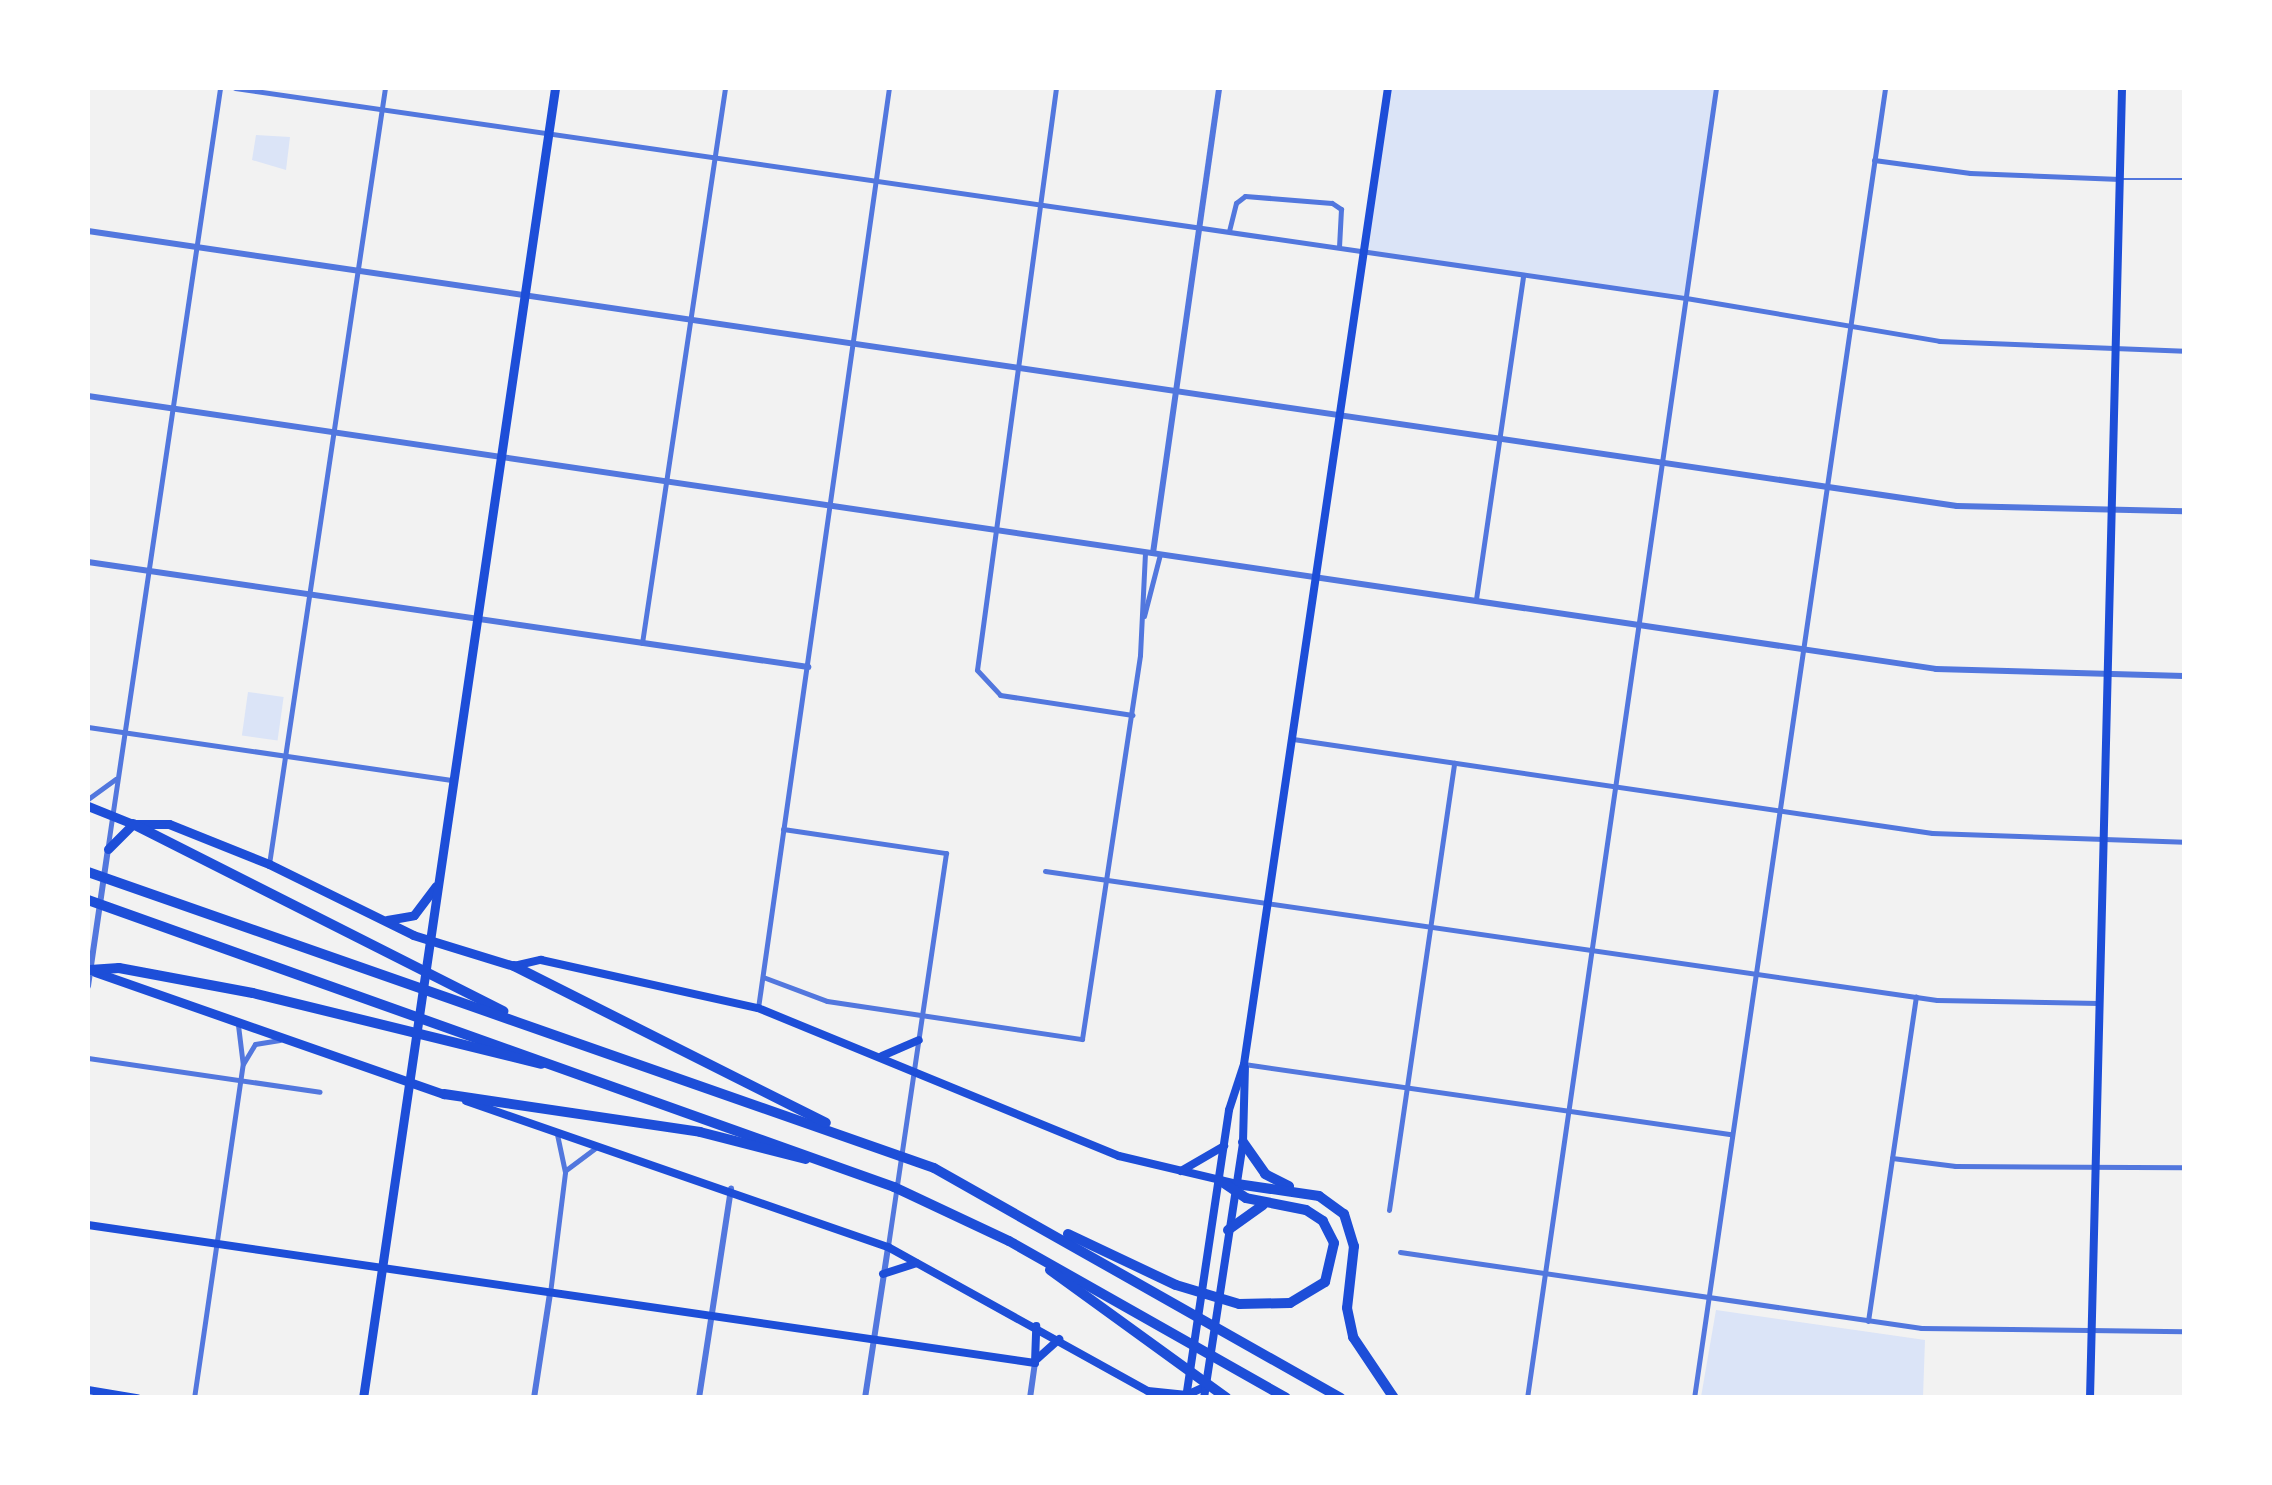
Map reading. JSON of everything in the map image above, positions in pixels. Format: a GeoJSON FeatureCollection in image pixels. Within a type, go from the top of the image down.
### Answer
{"type":"FeatureCollection","features":[{"type":"Feature","properties":{"kind":"highway"},"geometry":{"type":"LineString","coordinates":[[133,824],[532,1025]]}},
{"type":"Feature","properties":{"kind":"highway"},"geometry":{"type":"LineString","coordinates":[[88,872],[858,1140]]}},
{"type":"Feature","properties":{"kind":"highway"},"geometry":{"type":"LineString","coordinates":[[88,900],[850,1169],[1009,1241],[1286,1398]]}},
{"type":"Feature","properties":{"kind":"highway"},"geometry":{"type":"LineString","coordinates":[[514,966],[858,1140],[1201,1294],[1255,1306],[1298,1300],[1328,1278],[1333,1237],[1315,1214],[1264,1204],[1219,1180]]}},
{"type":"Feature","properties":{"kind":"highway"},"geometry":{"type":"LineString","coordinates":[[89,970],[157,974],[345,1012],[615,1083]]}},
{"type":"Feature","properties":{"kind":"highway"},"geometry":{"type":"LineString","coordinates":[[444,1094],[700,1132],[850,1169]]}},
{"type":"Feature","properties":{"kind":"highway"},"geometry":{"type":"LineString","coordinates":[[1242,1142],[1265,1174],[1328,1201],[1348,1221],[1354,1246],[1348,1318],[1366,1364],[1394,1398]]}},
{"type":"Feature","properties":{"kind":"highway"},"geometry":{"type":"LineString","coordinates":[[1236,1188],[1304,1193]]}},
{"type":"Feature","properties":{"kind":"highway"},"geometry":{"type":"LineString","coordinates":[[1004,1204],[1341,1398]]}},
{"type":"Feature","properties":{"kind":"highway"},"geometry":{"type":"LineString","coordinates":[[1228,1230],[1264,1204]]}},
{"type":"Feature","properties":{"kind":"highway"},"geometry":{"type":"LineString","coordinates":[[1009,1241],[1227,1398]]}},
{"type":"Feature","properties":{"kind":"main road"},"geometry":{"type":"LineString","coordinates":[[363,1398],[554,88]]}},
{"type":"Feature","properties":{"kind":"main road"},"geometry":{"type":"LineString","coordinates":[[1192,1395],[1224,1146],[1244,1064],[1388,88]]}},
{"type":"Feature","properties":{"kind":"main road"},"geometry":{"type":"LineString","coordinates":[[2090,1398],[2122,88]]}},
{"type":"Feature","properties":{"kind":"main road"},"geometry":{"type":"LineString","coordinates":[[88,803],[133,824],[169,824],[269,864],[428,941],[514,966],[541,960],[758,1008],[1120,1156],[1219,1180]]}},
{"type":"Feature","properties":{"kind":"main road"},"geometry":{"type":"LineString","coordinates":[[108,849],[133,824]]}},
{"type":"Feature","properties":{"kind":"main road"},"geometry":{"type":"LineString","coordinates":[[378,919],[411,917],[438,884]]}},
{"type":"Feature","properties":{"kind":"main road"},"geometry":{"type":"LineString","coordinates":[[89,970],[408,1082],[731,1188],[888,1247],[1152,1394],[1192,1395],[1206,1386],[1242,1142],[1244,1064]]}},
{"type":"Feature","properties":{"kind":"main road"},"geometry":{"type":"LineString","coordinates":[[882,1056],[918,1040]]}},
{"type":"Feature","properties":{"kind":"main road"},"geometry":{"type":"LineString","coordinates":[[1176,1172],[1224,1146]]}},
{"type":"Feature","properties":{"kind":"main road"},"geometry":{"type":"LineString","coordinates":[[88,1224],[1035,1362]]}},
{"type":"Feature","properties":{"kind":"main road"},"geometry":{"type":"LineString","coordinates":[[884,1274],[918,1262]]}},
{"type":"Feature","properties":{"kind":"main road"},"geometry":{"type":"LineString","coordinates":[[1035,1362],[1036,1326]]}},
{"type":"Feature","properties":{"kind":"main road"},"geometry":{"type":"LineString","coordinates":[[1035,1362],[1059,1339]]}},
{"type":"Feature","properties":{"kind":"main road"},"geometry":{"type":"LineString","coordinates":[[88,1390],[137,1398]]}},
{"type":"Feature","properties":{"kind":"street"},"geometry":{"type":"LineString","coordinates":[[88,986],[108,849],[108,813],[118,777],[220,88]]}},
{"type":"Feature","properties":{"kind":"street"},"geometry":{"type":"LineString","coordinates":[[234,88],[1686,298],[1970,344],[2184,352]]}},
{"type":"Feature","properties":{"kind":"street"},"geometry":{"type":"LineString","coordinates":[[269,864],[385,88]]}},
{"type":"Feature","properties":{"kind":"street"},"geometry":{"type":"LineString","coordinates":[[642,643],[725,88]]}},
{"type":"Feature","properties":{"kind":"street"},"geometry":{"type":"LineString","coordinates":[[758,1008],[889,88]]}},
{"type":"Feature","properties":{"kind":"street"},"geometry":{"type":"LineString","coordinates":[[1056,88],[976,653],[980,678],[1000,695],[1132,715]]}},
{"type":"Feature","properties":{"kind":"street"},"geometry":{"type":"LineString","coordinates":[[763,977],[810,998],[1082,1038],[1132,715],[1219,88]]}},
{"type":"Feature","properties":{"kind":"street"},"geometry":{"type":"LineString","coordinates":[[1527,1398],[1716,88]]}},
{"type":"Feature","properties":{"kind":"street"},"geometry":{"type":"LineString","coordinates":[[1694,1398],[1885,88]]}},
{"type":"Feature","properties":{"kind":"street"},"geometry":{"type":"LineString","coordinates":[[1874,160],[1970,173],[2121,179]]}},
{"type":"Feature","properties":{"kind":"street"},"geometry":{"type":"LineString","coordinates":[[1229,232],[1236,203],[1246,196],[1332,204],[1341,209],[1338,247]]}},
{"type":"Feature","properties":{"kind":"street"},"geometry":{"type":"LineString","coordinates":[[88,230],[1957,506],[2184,511]]}},
{"type":"Feature","properties":{"kind":"street"},"geometry":{"type":"LineString","coordinates":[[1476,599],[1523,275]]}},
{"type":"Feature","properties":{"kind":"street"},"geometry":{"type":"LineString","coordinates":[[88,396],[1936,669],[2184,676]]}},
{"type":"Feature","properties":{"kind":"street"},"geometry":{"type":"LineString","coordinates":[[1144,616],[1139,594],[1153,553]]}},
{"type":"Feature","properties":{"kind":"street"},"geometry":{"type":"LineString","coordinates":[[88,562],[808,667]]}},
{"type":"Feature","properties":{"kind":"street"},"geometry":{"type":"LineString","coordinates":[[88,726],[454,780]]}},
{"type":"Feature","properties":{"kind":"street"},"geometry":{"type":"LineString","coordinates":[[1292,738],[1947,835],[2184,842]]}},
{"type":"Feature","properties":{"kind":"street"},"geometry":{"type":"LineString","coordinates":[[1389,1210],[1454,762]]}},
{"type":"Feature","properties":{"kind":"street"},"geometry":{"type":"LineString","coordinates":[[88,803],[118,777]]}},
{"type":"Feature","properties":{"kind":"street"},"geometry":{"type":"LineString","coordinates":[[783,829],[946,853],[866,1398]]}},
{"type":"Feature","properties":{"kind":"street"},"geometry":{"type":"LineString","coordinates":[[1046,870],[1916,997],[2099,1003]]}},
{"type":"Feature","properties":{"kind":"street"},"geometry":{"type":"LineString","coordinates":[[1868,1321],[1916,997]]}},
{"type":"Feature","properties":{"kind":"street"},"geometry":{"type":"LineString","coordinates":[[194,1398],[244,1064],[241,1030],[232,1020]]}},
{"type":"Feature","properties":{"kind":"street"},"geometry":{"type":"LineString","coordinates":[[244,1064],[263,1040],[298,1043]]}},
{"type":"Feature","properties":{"kind":"street"},"geometry":{"type":"LineString","coordinates":[[88,1058],[320,1092]]}},
{"type":"Feature","properties":{"kind":"street"},"geometry":{"type":"LineString","coordinates":[[1244,1064],[1732,1134]]}},
{"type":"Feature","properties":{"kind":"street"},"geometry":{"type":"LineString","coordinates":[[534,1398],[564,1172],[554,1129]]}},
{"type":"Feature","properties":{"kind":"street"},"geometry":{"type":"LineString","coordinates":[[564,1172],[582,1152],[607,1146]]}},
{"type":"Feature","properties":{"kind":"street"},"geometry":{"type":"LineString","coordinates":[[1892,1158],[2096,1168],[2184,1168]]}},
{"type":"Feature","properties":{"kind":"street"},"geometry":{"type":"LineString","coordinates":[[698,1398],[731,1188]]}},
{"type":"Feature","properties":{"kind":"street"},"geometry":{"type":"LineString","coordinates":[[1400,1252],[1940,1329],[2184,1331]]}},
{"type":"Feature","properties":{"kind":"street"},"geometry":{"type":"LineString","coordinates":[[1030,1398],[1035,1362]]}},
{"type":"Feature","properties":{"kind":"lane"},"geometry":{"type":"LineString","coordinates":[[2121,179],[2184,179]]}},
{"type":"Feature","properties":{"kind":"shaded area"},"geometry":{"type":"Polygon","coordinates":[[[1387,88],[1716,88],[1686,298],[1363,252],[1387,88]]]}},
{"type":"Feature","properties":{"kind":"shaded area"},"geometry":{"type":"Polygon","coordinates":[[[256,135],[290,137],[286,170],[252,160],[256,135]]]}},
{"type":"Feature","properties":{"kind":"shaded area"},"geometry":{"type":"Polygon","coordinates":[[[248,692],[284,697],[278,741],[242,736],[248,692]]]}},
{"type":"Feature","properties":{"kind":"shaded area"},"geometry":{"type":"Polygon","coordinates":[[[1716,1310],[1925,1340],[1923,1397],[1701,1397],[1716,1310]]]}}]}
